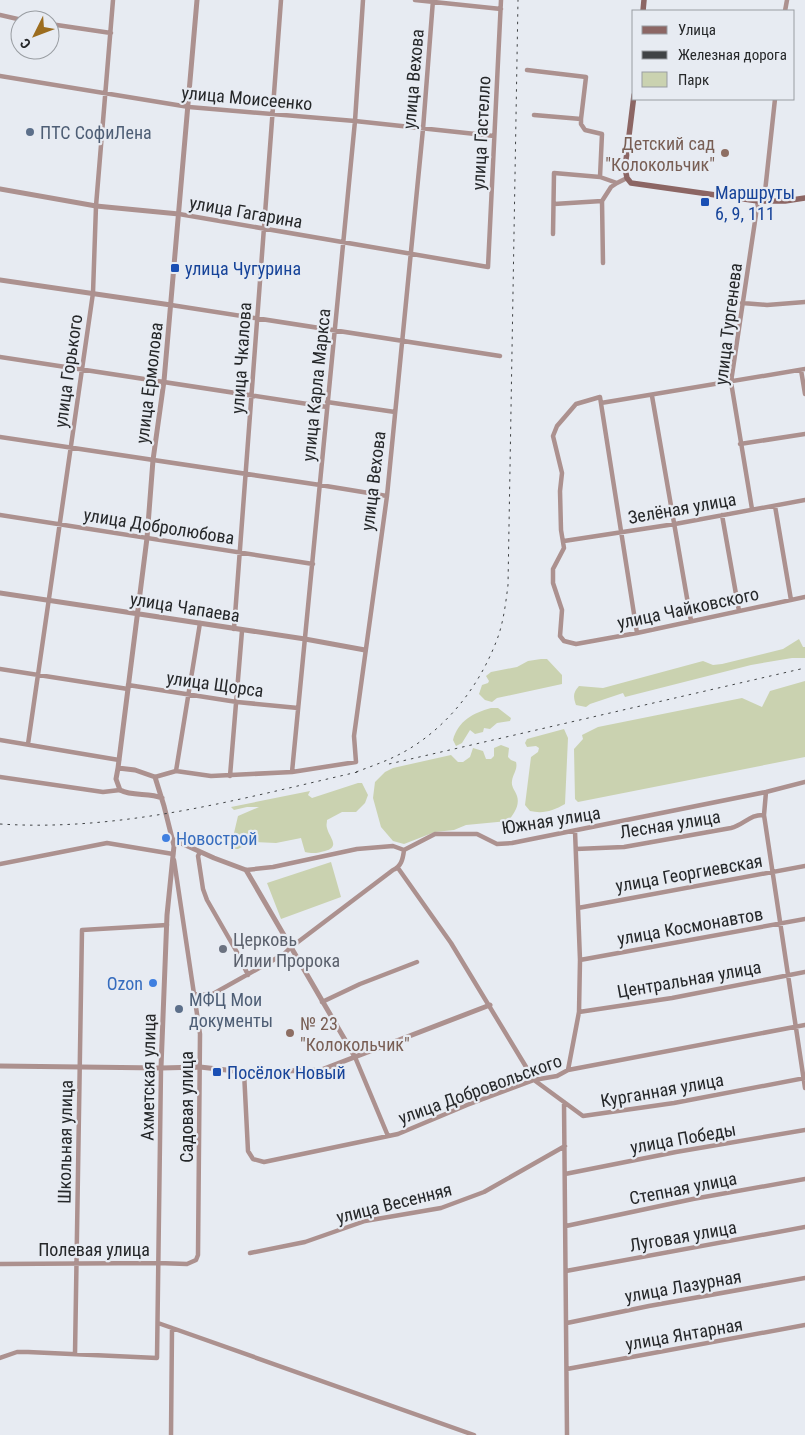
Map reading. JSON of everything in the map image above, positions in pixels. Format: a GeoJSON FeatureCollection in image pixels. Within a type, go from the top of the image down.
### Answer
{"type":"FeatureCollection","features":[{"type":"Feature","properties":{"kind":"main road"},"geometry":{"type":"LineString","coordinates":[[633,100],[626,168],[627,178],[631,182],[761,201],[785,201],[805,198]]}},
{"type":"Feature","properties":{"kind":"street","name":"улица Горького"},"geometry":{"type":"LineString","coordinates":[[28,744],[93,294],[96,206],[114,0]]}},
{"type":"Feature","properties":{"kind":"street","name":"улица Ермолова"},"geometry":{"type":"LineString","coordinates":[[120,790],[116,779],[120,760],[147,538],[153,460],[164,382],[197,0]]}},
{"type":"Feature","properties":{"kind":"street","name":"улица Чкалова"},"geometry":{"type":"LineString","coordinates":[[234,629],[274,114],[281,0]]}},
{"type":"Feature","properties":{"kind":"street","name":"улица Карла Маркса"},"geometry":{"type":"LineString","coordinates":[[292,772],[355,121],[364,0]]}},
{"type":"Feature","properties":{"kind":"street"},"geometry":{"type":"LineString","coordinates":[[415,0],[501,9]]}},
{"type":"Feature","properties":{"kind":"street","name":"улица Гастелло"},"geometry":{"type":"LineString","coordinates":[[488,266],[501,0]]}},
{"type":"Feature","properties":{"kind":"street","name":"улица Вехова"},"geometry":{"type":"LineString","coordinates":[[155,777],[176,771],[212,776],[292,772],[356,762],[354,736],[387,496],[423,129],[433,1]]}},
{"type":"Feature","properties":{"kind":"street"},"geometry":{"type":"LineString","coordinates":[[60,25],[111,33]]}},
{"type":"Feature","properties":{"kind":"street"},"geometry":{"type":"LineString","coordinates":[[527,70],[586,77],[581,124],[585,130],[602,134],[600,177]]}},
{"type":"Feature","properties":{"kind":"street","name":"улица Моисеенко"},"geometry":{"type":"LineString","coordinates":[[0,76],[189,108],[355,121],[494,136]]}},
{"type":"Feature","properties":{"kind":"street","name":"улица Тургенева"},"geometry":{"type":"LineString","coordinates":[[752,509],[731,382],[742,303],[761,201],[775,100]]}},
{"type":"Feature","properties":{"kind":"street"},"geometry":{"type":"LineString","coordinates":[[534,115],[581,119]]}},
{"type":"Feature","properties":{"kind":"street"},"geometry":{"type":"LineString","coordinates":[[553,234],[554,173],[600,177],[617,183]]}},
{"type":"Feature","properties":{"kind":"street"},"geometry":{"type":"LineString","coordinates":[[603,263],[602,201],[611,187],[627,178]]}},
{"type":"Feature","properties":{"kind":"street","name":"улица Гагарина"},"geometry":{"type":"LineString","coordinates":[[0,189],[96,206],[179,214],[488,266]]}},
{"type":"Feature","properties":{"kind":"street"},"geometry":{"type":"LineString","coordinates":[[554,204],[602,201]]}},
{"type":"Feature","properties":{"kind":"street"},"geometry":{"type":"LineString","coordinates":[[0,280],[500,356]]}},
{"type":"Feature","properties":{"kind":"street"},"geometry":{"type":"LineString","coordinates":[[742,303],[767,305],[805,302]]}},
{"type":"Feature","properties":{"kind":"street"},"geometry":{"type":"LineString","coordinates":[[0,357],[252,396],[395,412]]}},
{"type":"Feature","properties":{"kind":"street"},"geometry":{"type":"LineString","coordinates":[[601,403],[652,396],[803,369],[805,394]]}},
{"type":"Feature","properties":{"kind":"street"},"geometry":{"type":"LineString","coordinates":[[652,396],[691,620]]}},
{"type":"Feature","properties":{"kind":"street"},"geometry":{"type":"LineString","coordinates":[[564,541],[561,530],[560,491],[562,473],[553,436],[557,426],[576,404],[600,397],[637,634]]}},
{"type":"Feature","properties":{"kind":"street"},"geometry":{"type":"LineString","coordinates":[[740,444],[805,434]]}},
{"type":"Feature","properties":{"kind":"street"},"geometry":{"type":"LineString","coordinates":[[0,437],[387,496]]}},
{"type":"Feature","properties":{"kind":"street","name":"Зелёная улица"},"geometry":{"type":"LineString","coordinates":[[564,541],[675,524],[805,500]]}},
{"type":"Feature","properties":{"kind":"street"},"geometry":{"type":"LineString","coordinates":[[775,506],[791,600]]}},
{"type":"Feature","properties":{"kind":"street","name":"улица Добролюбова"},"geometry":{"type":"LineString","coordinates":[[0,515],[313,564]]}},
{"type":"Feature","properties":{"kind":"street"},"geometry":{"type":"LineString","coordinates":[[722,515],[739,611]]}},
{"type":"Feature","properties":{"kind":"street","name":"улица Чайковского"},"geometry":{"type":"LineString","coordinates":[[564,541],[564,548],[553,569],[553,583],[562,610],[560,636],[564,642],[576,644],[637,634],[691,620],[805,597]]}},
{"type":"Feature","properties":{"kind":"street","name":"улица Чапаева"},"geometry":{"type":"LineString","coordinates":[[0,593],[305,639],[365,650]]}},
{"type":"Feature","properties":{"kind":"street"},"geometry":{"type":"LineString","coordinates":[[176,771],[200,624]]}},
{"type":"Feature","properties":{"kind":"street"},"geometry":{"type":"LineString","coordinates":[[230,776],[242,630]]}},
{"type":"Feature","properties":{"kind":"street","name":"улица Щорса"},"geometry":{"type":"LineString","coordinates":[[0,668],[237,702],[298,708]]}},
{"type":"Feature","properties":{"kind":"street"},"geometry":{"type":"LineString","coordinates":[[0,740],[120,760]]}},
{"type":"Feature","properties":{"kind":"street"},"geometry":{"type":"LineString","coordinates":[[118,768],[135,770],[155,777]]}},
{"type":"Feature","properties":{"kind":"street"},"geometry":{"type":"LineString","coordinates":[[0,777],[103,792],[120,790],[128,793],[155,795],[162,798]]}},
{"type":"Feature","properties":{"kind":"street","name":"Ахметская улица"},"geometry":{"type":"LineString","coordinates":[[75,1354],[157,1358],[161,1068],[167,925],[174,846],[155,777]]}},
{"type":"Feature","properties":{"kind":"street","name":"Южная улица"},"geometry":{"type":"LineString","coordinates":[[404,850],[435,834],[478,834],[497,844],[505,844],[766,792],[805,782]]}},
{"type":"Feature","properties":{"kind":"street"},"geometry":{"type":"LineString","coordinates":[[766,792],[764,815],[805,1088]]}},
{"type":"Feature","properties":{"kind":"street","name":"Лесная улица"},"geometry":{"type":"LineString","coordinates":[[576,849],[646,844],[731,828],[742,824],[751,816],[764,815]]}},
{"type":"Feature","properties":{"kind":"street"},"geometry":{"type":"LineString","coordinates":[[568,1070],[579,1012],[580,960],[575,831]]}},
{"type":"Feature","properties":{"kind":"street"},"geometry":{"type":"LineString","coordinates":[[172,839],[246,870],[273,867],[357,849],[393,846],[404,850],[403,859],[398,868],[284,954],[211,996],[195,994]]}},
{"type":"Feature","properties":{"kind":"street"},"geometry":{"type":"LineString","coordinates":[[0,864],[107,843],[173,855]]}},
{"type":"Feature","properties":{"kind":"street"},"geometry":{"type":"LineString","coordinates":[[200,852],[198,856],[203,889],[207,900],[248,974]]}},
{"type":"Feature","properties":{"kind":"street","name":"Садовая улица"},"geometry":{"type":"LineString","coordinates":[[173,855],[200,1034],[198,1255],[196,1260],[187,1264]]}},
{"type":"Feature","properties":{"kind":"street","name":"улица Георгиевская"},"geometry":{"type":"LineString","coordinates":[[578,908],[805,866]]}},
{"type":"Feature","properties":{"kind":"street"},"geometry":{"type":"LineString","coordinates":[[398,868],[451,943],[534,1080]]}},
{"type":"Feature","properties":{"kind":"street"},"geometry":{"type":"LineString","coordinates":[[246,870],[355,1057],[388,1136]]}},
{"type":"Feature","properties":{"kind":"street","name":"улица Космонавтов"},"geometry":{"type":"LineString","coordinates":[[580,960],[805,919]]}},
{"type":"Feature","properties":{"kind":"street","name":"Школьная улица"},"geometry":{"type":"LineString","coordinates":[[75,1354],[82,930],[167,925]]}},
{"type":"Feature","properties":{"kind":"street"},"geometry":{"type":"LineString","coordinates":[[322,1002],[360,984],[417,962]]}},
{"type":"Feature","properties":{"kind":"street","name":"Центральная улица"},"geometry":{"type":"LineString","coordinates":[[579,1012],[672,998],[805,972]]}},
{"type":"Feature","properties":{"kind":"street"},"geometry":{"type":"LineString","coordinates":[[0,1066],[200,1067],[244,1072],[321,1070],[490,1005]]}},
{"type":"Feature","properties":{"kind":"street","name":"улица Добровольского"},"geometry":{"type":"LineString","coordinates":[[244,1072],[248,1151],[252,1159],[264,1162],[398,1134],[467,1105],[534,1080],[557,1076],[568,1070],[805,1025]]}},
{"type":"Feature","properties":{"kind":"street","name":"Курганная улица"},"geometry":{"type":"LineString","coordinates":[[534,1080],[582,1116],[586,1117],[804,1079]]}},
{"type":"Feature","properties":{"kind":"street"},"geometry":{"type":"LineString","coordinates":[[564,1102],[567,1435]]}},
{"type":"Feature","properties":{"kind":"street","name":"улица Победы"},"geometry":{"type":"LineString","coordinates":[[565,1174],[676,1152],[805,1130]]}},
{"type":"Feature","properties":{"kind":"street","name":"улица Весенняя"},"geometry":{"type":"LineString","coordinates":[[250,1253],[305,1242],[366,1221],[441,1208],[484,1192],[565,1146]]}},
{"type":"Feature","properties":{"kind":"street","name":"Степная улица"},"geometry":{"type":"LineString","coordinates":[[566,1226],[684,1201],[805,1179]]}},
{"type":"Feature","properties":{"kind":"street","name":"Луговая улица"},"geometry":{"type":"LineString","coordinates":[[566,1271],[805,1228]]}},
{"type":"Feature","properties":{"kind":"street","name":"Полевая улица"},"geometry":{"type":"LineString","coordinates":[[0,1264],[187,1264]]}},
{"type":"Feature","properties":{"kind":"street","name":"улица Лазурная"},"geometry":{"type":"LineString","coordinates":[[567,1323],[805,1278]]}},
{"type":"Feature","properties":{"kind":"street"},"geometry":{"type":"LineString","coordinates":[[158,1324],[474,1435]]}},
{"type":"Feature","properties":{"kind":"street","name":"улица Янтарная"},"geometry":{"type":"LineString","coordinates":[[567,1369],[805,1325]]}},
{"type":"Feature","properties":{"kind":"street"},"geometry":{"type":"LineString","coordinates":[[171,1435],[172,1328]]}},
{"type":"Feature","properties":{"kind":"street"},"geometry":{"type":"LineString","coordinates":[[0,1358],[17,1352],[75,1354]]}},
{"type":"Feature","properties":{"kind":"green space"},"geometry":{"type":"Polygon","coordinates":[[[799,639],[803,647],[805,647],[805,658],[792,658],[751,665],[625,697],[623,693],[586,707],[576,705],[575,702],[575,693],[579,686],[603,688],[703,661],[713,665],[722,664],[783,649],[799,639]]]}},
{"type":"Feature","properties":{"kind":"green space"},"geometry":{"type":"Polygon","coordinates":[[[547,659],[562,675],[562,684],[497,698],[492,702],[485,700],[479,694],[482,685],[488,683],[489,681],[486,676],[491,672],[517,667],[528,661],[547,659]]]}},
{"type":"Feature","properties":{"kind":"green space"},"geometry":{"type":"Polygon","coordinates":[[[805,681],[805,757],[578,802],[575,799],[574,749],[583,739],[582,735],[598,727],[742,698],[762,707],[770,691],[805,681]]]}},
{"type":"Feature","properties":{"kind":"green space"},"geometry":{"type":"Polygon","coordinates":[[[491,708],[498,708],[511,718],[510,721],[497,723],[490,729],[484,728],[483,732],[475,734],[470,730],[462,743],[456,746],[453,740],[455,733],[462,723],[472,715],[491,708]]]}},
{"type":"Feature","properties":{"kind":"green space"},"geometry":{"type":"Polygon","coordinates":[[[564,729],[568,738],[565,804],[548,811],[530,811],[525,805],[531,757],[538,752],[539,748],[536,746],[527,747],[525,743],[527,739],[564,729]]]}},
{"type":"Feature","properties":{"kind":"green space"},"geometry":{"type":"Polygon","coordinates":[[[501,745],[509,748],[508,757],[516,762],[512,783],[518,803],[508,821],[466,825],[454,830],[435,832],[404,844],[393,841],[381,827],[373,798],[375,782],[385,772],[393,768],[451,755],[458,762],[463,762],[470,757],[473,748],[483,751],[486,759],[491,759],[494,756],[494,748],[501,745]]]}},
{"type":"Feature","properties":{"kind":"green space"},"geometry":{"type":"Polygon","coordinates":[[[362,783],[368,795],[365,803],[356,812],[342,812],[327,820],[328,831],[333,841],[330,849],[315,853],[305,852],[301,838],[276,843],[252,842],[238,849],[234,849],[229,841],[234,833],[238,816],[259,807],[234,810],[231,807],[310,791],[308,795],[312,798],[362,783]]]}},
{"type":"Feature","properties":{"kind":"green space"},"geometry":{"type":"Polygon","coordinates":[[[331,862],[341,897],[281,919],[267,883],[331,862]]]}},
{"type":"Feature","properties":{"kind":"railway"},"geometry":{"type":"LineString","coordinates":[[356,772],[385,761],[419,743],[448,717],[473,687],[483,670],[499,634],[505,610],[508,585],[518,0]]}},
{"type":"Feature","properties":{"kind":"railway"},"geometry":{"type":"LineString","coordinates":[[389,764],[805,668]]}},
{"type":"Feature","properties":{"kind":"railway"},"geometry":{"type":"LineString","coordinates":[[0,824],[46,825],[138,818],[228,802],[362,771]]}},
{"type":"Feature","properties":{"kind":"place","name":"ПТС СофиЛена"},"geometry":{"type":"Point","coordinates":[30,132]}},
{"type":"Feature","properties":{"kind":"place","name":"Детский сад \"Колокольчик\""},"geometry":{"type":"Point","coordinates":[725,153]}},
{"type":"Feature","properties":{"kind":"place","name":"Маршруты 6, 9, 111"},"geometry":{"type":"Point","coordinates":[705,202]}},
{"type":"Feature","properties":{"kind":"place","name":"улица Чугурина"},"geometry":{"type":"Point","coordinates":[175,268]}},
{"type":"Feature","properties":{"kind":"place","name":"Новострой"},"geometry":{"type":"Point","coordinates":[166,838]}},
{"type":"Feature","properties":{"kind":"place","name":"Церковь Илии Пророка"},"geometry":{"type":"Point","coordinates":[223,949]}},
{"type":"Feature","properties":{"kind":"place","name":"Ozon"},"geometry":{"type":"Point","coordinates":[153,983]}},
{"type":"Feature","properties":{"kind":"place","name":"МФЦ Мои документы"},"geometry":{"type":"Point","coordinates":[179,1009]}},
{"type":"Feature","properties":{"kind":"place","name":"№ 23 \"Колокольчик\""},"geometry":{"type":"Point","coordinates":[290,1033]}},
{"type":"Feature","properties":{"kind":"place","name":"Посёлок Новый"},"geometry":{"type":"Point","coordinates":[217,1072]}}]}
